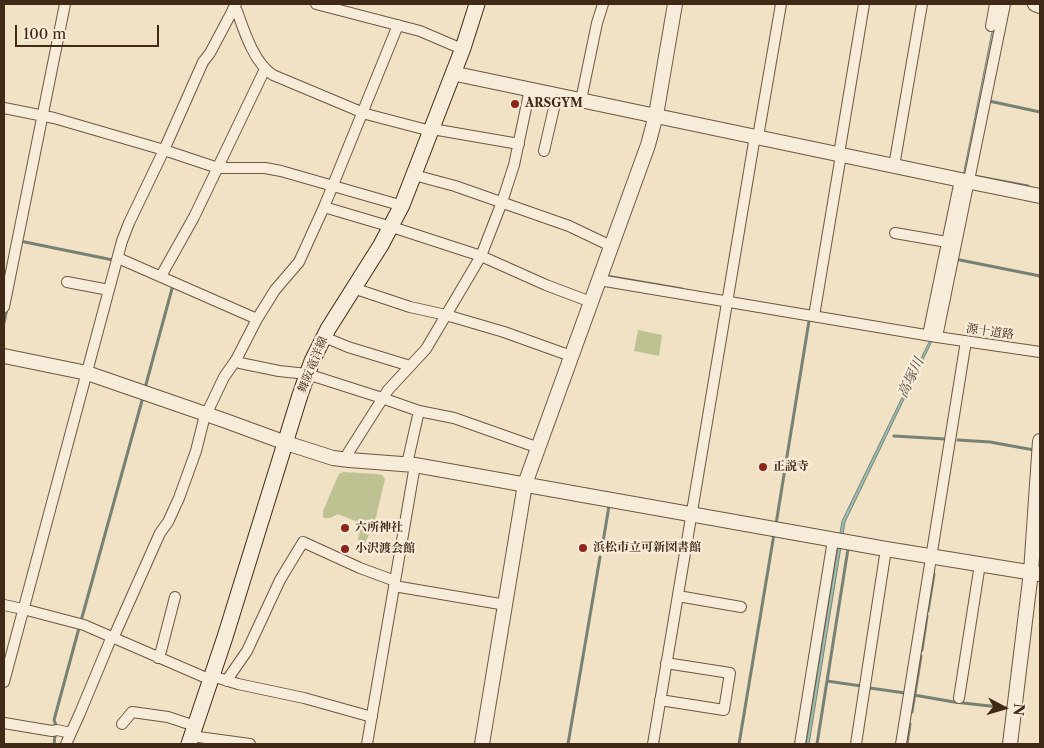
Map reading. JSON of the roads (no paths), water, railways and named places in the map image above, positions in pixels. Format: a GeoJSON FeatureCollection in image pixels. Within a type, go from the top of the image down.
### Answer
{"type":"FeatureCollection","features":[{"type":"Feature","properties":{"kind":"main road","name":"舞阪竜洋線"},"geometry":{"type":"LineString","coordinates":[[192,735],[226,637],[307,374],[324,336],[391,227],[401,207],[454,72],[477,4]]}},
{"type":"Feature","properties":{"kind":"street"},"geometry":{"type":"LineString","coordinates":[[4,307],[65,4]]}},
{"type":"Feature","properties":{"kind":"street"},"geometry":{"type":"LineString","coordinates":[[317,4],[420,31],[462,49]]}},
{"type":"Feature","properties":{"kind":"street"},"geometry":{"type":"LineString","coordinates":[[581,100],[603,4]]}},
{"type":"Feature","properties":{"kind":"street"},"geometry":{"type":"LineString","coordinates":[[482,744],[525,484],[648,145],[656,115],[675,4]]}},
{"type":"Feature","properties":{"kind":"street"},"geometry":{"type":"LineString","coordinates":[[653,744],[727,302],[781,4]]}},
{"type":"Feature","properties":{"kind":"street"},"geometry":{"type":"LineString","coordinates":[[814,316],[864,4]]}},
{"type":"Feature","properties":{"kind":"street"},"geometry":{"type":"LineString","coordinates":[[894,166],[922,4]]}},
{"type":"Feature","properties":{"kind":"street"},"geometry":{"type":"LineString","coordinates":[[990,26],[995,4]]}},
{"type":"Feature","properties":{"kind":"street"},"geometry":{"type":"LineString","coordinates":[[932,336],[964,181],[1005,4]]}},
{"type":"Feature","properties":{"kind":"street"},"geometry":{"type":"LineString","coordinates":[[1035,4],[1040,6]]}},
{"type":"Feature","properties":{"kind":"street"},"geometry":{"type":"LineString","coordinates":[[235,6],[248,38],[265,69],[273,75],[362,113],[432,130],[518,144]]}},
{"type":"Feature","properties":{"kind":"street"},"geometry":{"type":"LineString","coordinates":[[4,682],[125,232],[203,62],[210,53],[235,6]]}},
{"type":"Feature","properties":{"kind":"street"},"geometry":{"type":"LineString","coordinates":[[66,744],[110,641],[160,533],[168,522],[179,498],[196,451],[206,414],[224,377],[236,360],[275,290],[299,262],[324,207],[398,25]]}},
{"type":"Feature","properties":{"kind":"street"},"geometry":{"type":"LineString","coordinates":[[161,276],[194,217],[265,69]]}},
{"type":"Feature","properties":{"kind":"street"},"geometry":{"type":"LineString","coordinates":[[454,72],[1040,196]]}},
{"type":"Feature","properties":{"kind":"street"},"geometry":{"type":"LineString","coordinates":[[347,460],[348,453],[382,398],[426,349],[481,256],[514,165],[530,89]]}},
{"type":"Feature","properties":{"kind":"street"},"geometry":{"type":"LineString","coordinates":[[544,151],[557,95]]}},
{"type":"Feature","properties":{"kind":"street"},"geometry":{"type":"LineString","coordinates":[[4,108],[42,115],[164,150],[218,168],[273,169],[401,207]]}},
{"type":"Feature","properties":{"kind":"street"},"geometry":{"type":"LineString","coordinates":[[414,175],[454,186],[578,229],[611,246]]}},
{"type":"Feature","properties":{"kind":"street"},"geometry":{"type":"LineString","coordinates":[[932,336],[947,242],[964,181]]}},
{"type":"Feature","properties":{"kind":"street"},"geometry":{"type":"LineString","coordinates":[[324,207],[481,256],[546,285],[591,302]]}},
{"type":"Feature","properties":{"kind":"street"},"geometry":{"type":"LineString","coordinates":[[894,233],[947,242]]}},
{"type":"Feature","properties":{"kind":"street"},"geometry":{"type":"LineString","coordinates":[[118,258],[257,320]]}},
{"type":"Feature","properties":{"kind":"street","name":"源十道路"},"geometry":{"type":"LineString","coordinates":[[599,279],[932,336],[1040,352]]}},
{"type":"Feature","properties":{"kind":"street"},"geometry":{"type":"LineString","coordinates":[[67,282],[109,290]]}},
{"type":"Feature","properties":{"kind":"street"},"geometry":{"type":"LineString","coordinates":[[354,287],[401,304],[512,334],[572,356]]}},
{"type":"Feature","properties":{"kind":"street"},"geometry":{"type":"LineString","coordinates":[[324,336],[348,347],[409,367]]}},
{"type":"Feature","properties":{"kind":"street"},"geometry":{"type":"LineString","coordinates":[[901,744],[966,341]]}},
{"type":"Feature","properties":{"kind":"street"},"geometry":{"type":"LineString","coordinates":[[4,356],[87,373],[333,458],[411,464],[838,541],[1035,573]]}},
{"type":"Feature","properties":{"kind":"street"},"geometry":{"type":"LineString","coordinates":[[236,360],[240,363],[271,370],[307,374],[419,410],[454,418],[538,448]]}},
{"type":"Feature","properties":{"kind":"street"},"geometry":{"type":"LineString","coordinates":[[367,744],[394,584],[419,410]]}},
{"type":"Feature","properties":{"kind":"street"},"geometry":{"type":"LineString","coordinates":[[1010,744],[1035,573],[1040,441]]}},
{"type":"Feature","properties":{"kind":"street"},"geometry":{"type":"LineString","coordinates":[[800,744],[838,541]]}},
{"type":"Feature","properties":{"kind":"street"},"geometry":{"type":"LineString","coordinates":[[227,681],[247,651],[280,580],[302,542],[394,584],[506,605]]}},
{"type":"Feature","properties":{"kind":"street"},"geometry":{"type":"LineString","coordinates":[[856,744],[886,549]]}},
{"type":"Feature","properties":{"kind":"street"},"geometry":{"type":"LineString","coordinates":[[959,698],[980,564]]}},
{"type":"Feature","properties":{"kind":"street"},"geometry":{"type":"LineString","coordinates":[[678,596],[742,607]]}},
{"type":"Feature","properties":{"kind":"street"},"geometry":{"type":"LineString","coordinates":[[158,658],[175,597]]}},
{"type":"Feature","properties":{"kind":"street"},"geometry":{"type":"LineString","coordinates":[[4,605],[84,626],[158,658],[212,678],[304,698],[372,717]]}},
{"type":"Feature","properties":{"kind":"street"},"geometry":{"type":"LineString","coordinates":[[660,700],[724,710],[730,673],[666,663]]}},
{"type":"Feature","properties":{"kind":"street"},"geometry":{"type":"LineString","coordinates":[[122,724],[132,712],[168,717],[192,735],[198,737],[250,744]]}},
{"type":"Feature","properties":{"kind":"street"},"geometry":{"type":"LineString","coordinates":[[4,723],[71,733]]}},
{"type":"Feature","properties":{"kind":"water"},"geometry":{"type":"Polygon","coordinates":[[[998,4],[1000,5],[935,331],[845,522],[809,744],[806,744],[842,521],[929,342],[998,4]]]}},
{"type":"Feature","properties":{"kind":"waterway"},"geometry":{"type":"LineString","coordinates":[[989,101],[1040,112]]}},
{"type":"Feature","properties":{"kind":"waterway"},"geometry":{"type":"LineString","coordinates":[[974,176],[1028,186]]}},
{"type":"Feature","properties":{"kind":"waterway"},"geometry":{"type":"LineString","coordinates":[[20,241],[113,260]]}},
{"type":"Feature","properties":{"kind":"waterway"},"geometry":{"type":"LineString","coordinates":[[955,259],[1040,276]]}},
{"type":"Feature","properties":{"kind":"waterway"},"geometry":{"type":"LineString","coordinates":[[606,276],[682,289]]}},
{"type":"Feature","properties":{"kind":"waterway"},"geometry":{"type":"LineString","coordinates":[[145,388],[173,285]]}},
{"type":"Feature","properties":{"kind":"waterway"},"geometry":{"type":"LineString","coordinates":[[4,323],[7,308]]}},
{"type":"Feature","properties":{"kind":"waterway"},"geometry":{"type":"LineString","coordinates":[[776,524],[809,321]]}},
{"type":"Feature","properties":{"kind":"waterway"},"geometry":{"type":"LineString","coordinates":[[81,621],[143,397]]}},
{"type":"Feature","properties":{"kind":"waterway"},"geometry":{"type":"LineString","coordinates":[[894,436],[945,439]]}},
{"type":"Feature","properties":{"kind":"waterway"},"geometry":{"type":"LineString","coordinates":[[958,440],[990,442],[1034,450]]}},
{"type":"Feature","properties":{"kind":"waterway"},"geometry":{"type":"LineString","coordinates":[[602,548],[609,506]]}},
{"type":"Feature","properties":{"kind":"waterway"},"geometry":{"type":"LineString","coordinates":[[739,744],[774,534]]}},
{"type":"Feature","properties":{"kind":"waterway"},"geometry":{"type":"LineString","coordinates":[[817,744],[848,549]]}},
{"type":"Feature","properties":{"kind":"waterway"},"geometry":{"type":"LineString","coordinates":[[568,744],[600,557]]}},
{"type":"Feature","properties":{"kind":"waterway"},"geometry":{"type":"LineString","coordinates":[[928,611],[934,574]]}},
{"type":"Feature","properties":{"kind":"waterway"},"geometry":{"type":"LineString","coordinates":[[922,650],[927,616]]}},
{"type":"Feature","properties":{"kind":"waterway"},"geometry":{"type":"LineString","coordinates":[[57,728],[54,720],[79,628]]}},
{"type":"Feature","properties":{"kind":"waterway"},"geometry":{"type":"LineString","coordinates":[[912,712],[921,656]]}},
{"type":"Feature","properties":{"kind":"waterway"},"geometry":{"type":"LineString","coordinates":[[827,681],[861,686]]}},
{"type":"Feature","properties":{"kind":"waterway"},"geometry":{"type":"LineString","coordinates":[[870,688],[905,693]]}},
{"type":"Feature","properties":{"kind":"waterway"},"geometry":{"type":"LineString","coordinates":[[914,695],[1008,708]]}},
{"type":"Feature","properties":{"kind":"waterway"},"geometry":{"type":"LineString","coordinates":[[907,744],[910,724]]}},
{"type":"Feature","properties":{"kind":"waterway"},"geometry":{"type":"LineString","coordinates":[[54,744],[55,736]]}},
{"type":"Feature","properties":{"kind":"place","name":"ARSGYM"},"geometry":{"type":"Point","coordinates":[515,104]}},
{"type":"Feature","properties":{"kind":"place","name":"正説寺"},"geometry":{"type":"Point","coordinates":[763,467]}},
{"type":"Feature","properties":{"kind":"place","name":"六所神社"},"geometry":{"type":"Point","coordinates":[345,528]}},
{"type":"Feature","properties":{"kind":"place","name":"浜松市立可新図書館"},"geometry":{"type":"Point","coordinates":[583,548]}},
{"type":"Feature","properties":{"kind":"place","name":"小沢渡会館"},"geometry":{"type":"Point","coordinates":[345,549]}},
{"type":"Feature","properties":{"kind":"water label","name":"高塚川"},"geometry":{"type":"Point","coordinates":[911,378]}}]}
